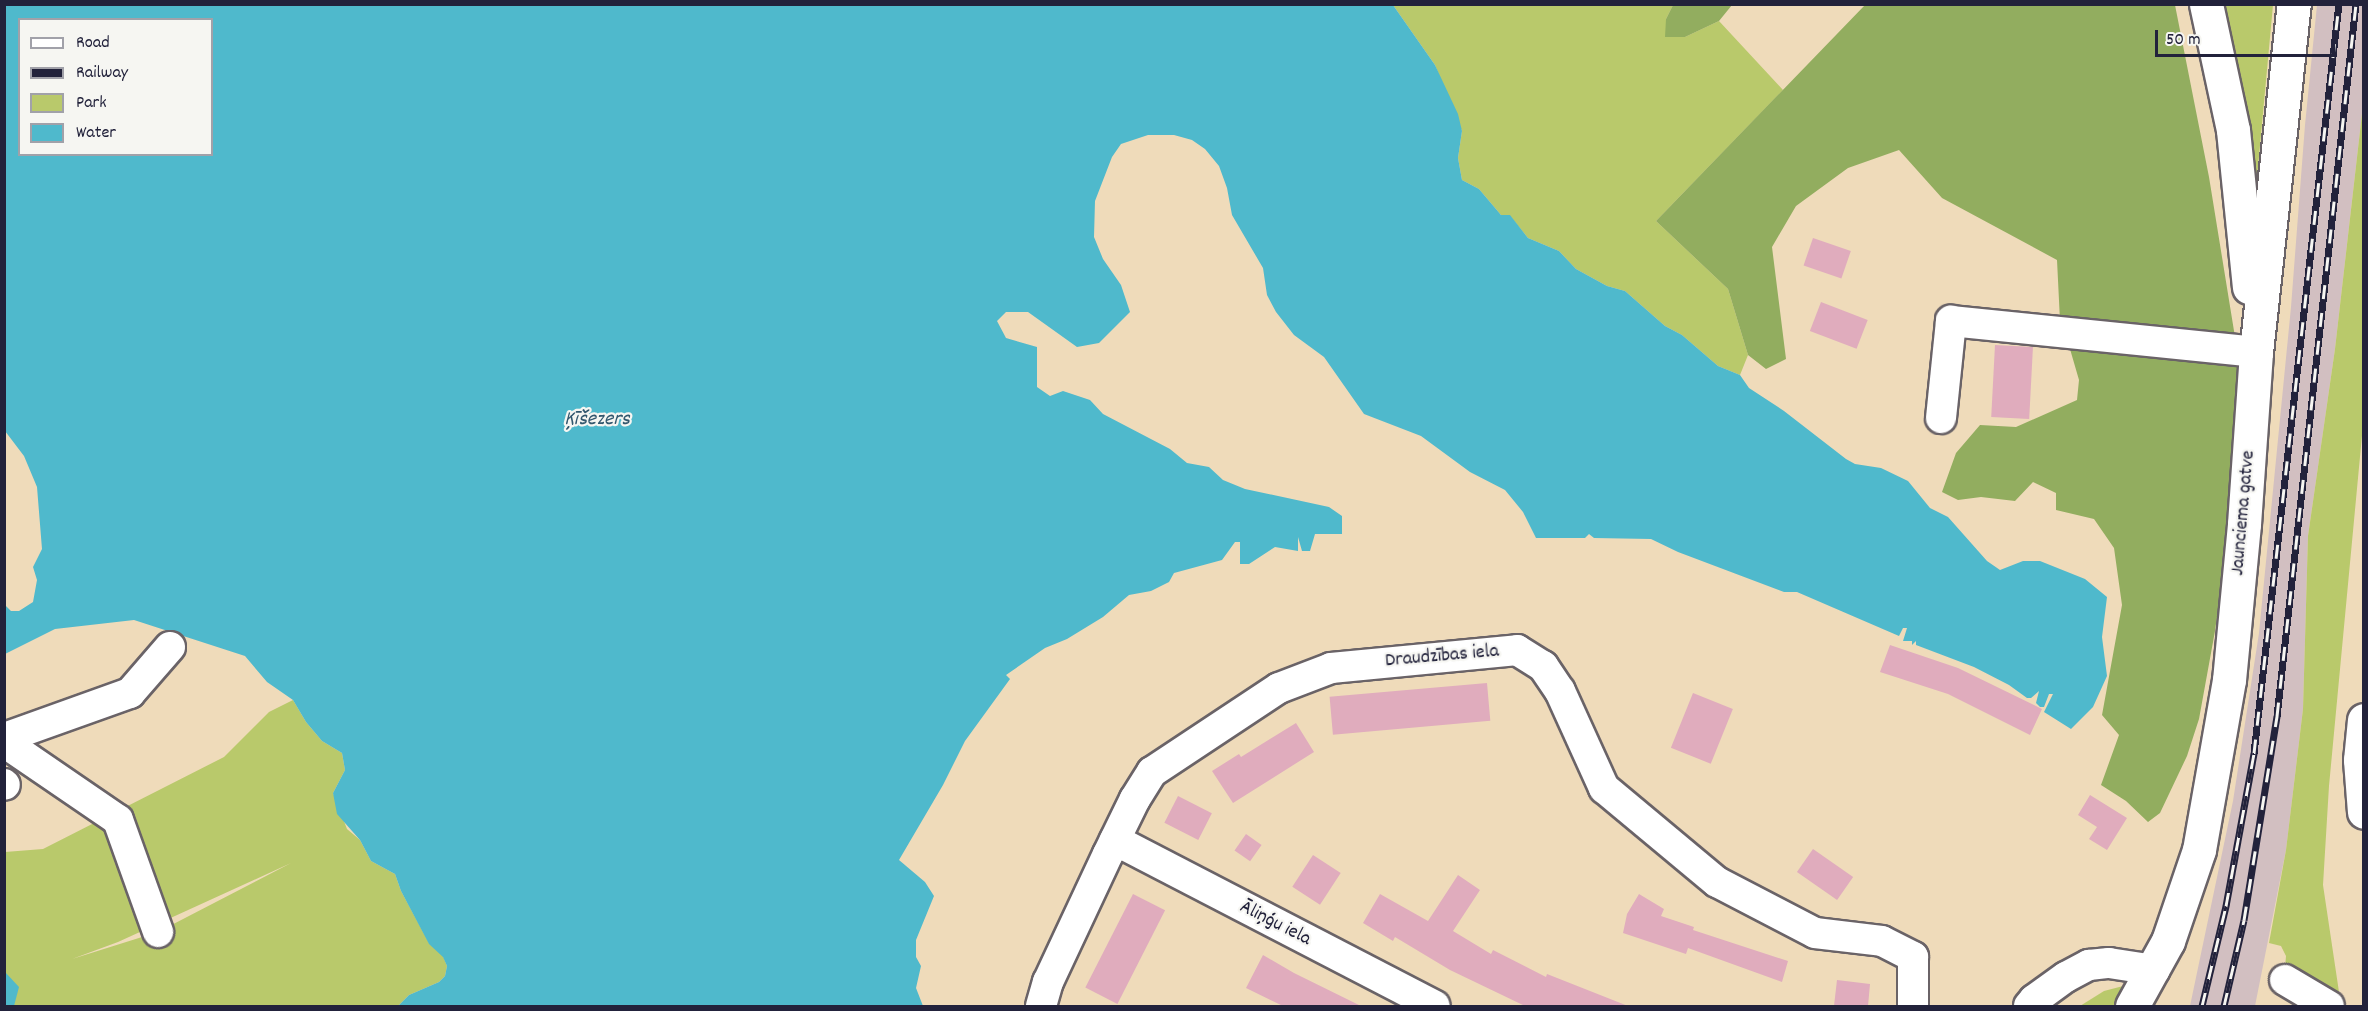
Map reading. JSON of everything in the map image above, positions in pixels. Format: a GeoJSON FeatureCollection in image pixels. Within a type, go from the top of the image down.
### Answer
{"type":"FeatureCollection","features":[{"type":"Feature","properties":{"kind":"main road"},"geometry":{"type":"LineString","coordinates":[[2206,4],[2233,130],[2256,352]]}},
{"type":"Feature","properties":{"kind":"main road","name":"Jaunciema gatve"},"geometry":{"type":"LineString","coordinates":[[2132,1006],[2154,970],[2180,910],[2199,850],[2229,680],[2244,524],[2256,352],[2294,4]]}},
{"type":"Feature","properties":{"kind":"main road"},"geometry":{"type":"LineString","coordinates":[[2364,720],[2360,760],[2364,812]]}},
{"type":"Feature","properties":{"kind":"street"},"geometry":{"type":"LineString","coordinates":[[1941,418],[1951,321],[2256,352]]}},
{"type":"Feature","properties":{"kind":"street"},"geometry":{"type":"LineString","coordinates":[[4,740],[130,693],[170,647]]}},
{"type":"Feature","properties":{"kind":"street","name":"Draudzības iela"},"geometry":{"type":"LineString","coordinates":[[1041,1006],[1048,982],[1115,840],[1135,799],[1152,772],[1279,688],[1331,668],[1517,650],[1543,666],[1560,691],[1604,788],[1717,882],[1815,933],[1882,941],[1913,957],[1913,1006]]}},
{"type":"Feature","properties":{"kind":"street"},"geometry":{"type":"LineString","coordinates":[[4,740],[118,820],[158,932]]}},
{"type":"Feature","properties":{"kind":"street","name":"Āliņģu iela"},"geometry":{"type":"LineString","coordinates":[[1115,840],[1435,1006]]}},
{"type":"Feature","properties":{"kind":"street"},"geometry":{"type":"LineString","coordinates":[[2029,1006],[2066,977],[2089,964],[2109,963],[2154,970]]}},
{"type":"Feature","properties":{"kind":"street"},"geometry":{"type":"LineString","coordinates":[[2285,980],[2329,1006]]}},
{"type":"Feature","properties":{"kind":"shaded area"},"geometry":{"type":"Polygon","coordinates":[[[2317,5],[2363,5],[2363,105],[2335,349],[2308,536],[2303,709],[2286,850],[2255,1006],[2190,1006],[2233,801],[2259,633],[2291,307],[2317,5]]]}},
{"type":"Feature","properties":{"kind":"green space"},"geometry":{"type":"Polygon","coordinates":[[[1673,4],[1732,5],[1719,21],[1685,37],[1665,37],[1666,19],[1673,4]]]}},
{"type":"Feature","properties":{"kind":"green space"},"geometry":{"type":"Polygon","coordinates":[[[1393,5],[1673,5],[1666,19],[1685,37],[1719,21],[1783,90],[1656,221],[1728,289],[1748,355],[1740,375],[1718,366],[1682,335],[1665,326],[1625,291],[1607,286],[1576,269],[1559,251],[1528,238],[1510,216],[1501,215],[1479,189],[1462,180],[1458,158],[1462,131],[1435,65],[1393,5]]]}},
{"type":"Feature","properties":{"kind":"green space"},"geometry":{"type":"Polygon","coordinates":[[[1865,5],[2175,5],[2209,177],[2235,337],[2060,321],[2057,260],[1942,198],[1899,150],[1848,168],[1796,206],[1772,247],[1786,359],[1766,369],[1748,355],[1728,289],[1656,221],[1865,5]]]}},
{"type":"Feature","properties":{"kind":"green space"},"geometry":{"type":"Polygon","coordinates":[[[2223,5],[2273,5],[2257,178],[2231,36],[2223,5]]]}},
{"type":"Feature","properties":{"kind":"green space"},"geometry":{"type":"Polygon","coordinates":[[[2363,105],[2363,425],[2329,786],[2323,885],[2339,992],[2285,968],[2286,956],[2281,946],[2269,943],[2286,850],[2303,709],[2308,536],[2335,349],[2363,105]]]}},
{"type":"Feature","properties":{"kind":"green space"},"geometry":{"type":"Polygon","coordinates":[[[2070,349],[2238,366],[2231,517],[2215,631],[2199,719],[2187,756],[2160,813],[2148,822],[2126,801],[2101,785],[2119,735],[2102,715],[2122,605],[2114,548],[2094,519],[2056,510],[2056,493],[2033,482],[2015,501],[1981,497],[1958,500],[1942,492],[1956,453],[1980,425],[2016,427],[2077,400],[2079,380],[2070,349]]]}},
{"type":"Feature","properties":{"kind":"green space"},"geometry":{"type":"Polygon","coordinates":[[[293,700],[306,722],[322,741],[342,753],[345,770],[333,793],[347,829],[360,840],[371,861],[395,874],[401,891],[429,943],[443,956],[447,966],[445,976],[439,982],[409,995],[398,1006],[5,1006],[5,852],[43,849],[224,757],[269,712],[293,700]],[[291,863],[118,942],[72,959],[158,932],[291,863]]]}},
{"type":"Feature","properties":{"kind":"green space"},"geometry":{"type":"Polygon","coordinates":[[[2127,985],[2114,1006],[2080,1006],[2104,991],[2127,985]]]}},
{"type":"Feature","properties":{"kind":"water","name":"Ķīšezers"},"geometry":{"type":"Polygon","coordinates":[[[5,5],[1393,5],[1435,65],[1458,114],[1462,131],[1458,158],[1462,180],[1479,189],[1501,215],[1510,215],[1528,238],[1559,251],[1576,269],[1607,286],[1625,291],[1665,326],[1682,335],[1718,366],[1740,375],[1749,388],[1784,411],[1846,459],[1855,464],[1881,468],[1908,481],[1930,508],[1948,517],[1987,561],[2000,570],[2023,561],[2040,561],[2085,579],[2107,597],[2102,637],[2107,676],[2093,707],[2071,729],[2044,712],[2053,694],[2049,694],[2044,707],[2040,707],[2036,703],[2039,691],[2031,698],[2027,698],[2009,685],[1974,667],[1916,645],[1916,641],[1912,645],[1912,641],[1903,641],[1907,628],[1903,628],[1899,636],[1797,592],[1784,592],[1678,552],[1651,539],[1594,538],[1589,534],[1585,538],[1536,538],[1523,512],[1505,490],[1470,472],[1421,436],[1364,414],[1324,357],[1294,335],[1276,312],[1267,295],[1263,268],[1232,215],[1227,188],[1219,166],[1205,149],[1192,140],[1174,135],[1148,135],[1121,144],[1112,157],[1095,201],[1094,237],[1103,259],[1121,285],[1130,312],[1099,343],[1077,347],[1028,312],[1006,312],[997,321],[1006,338],[1037,347],[1037,387],[1050,396],[1063,391],[1090,400],[1103,414],[1170,449],[1187,463],[1209,467],[1223,480],[1245,489],[1329,507],[1342,516],[1342,534],[1315,534],[1310,551],[1302,551],[1298,537],[1298,551],[1275,547],[1249,564],[1240,564],[1240,542],[1235,542],[1222,560],[1174,573],[1169,582],[1151,591],[1129,595],[1103,617],[1067,639],[1045,648],[1006,675],[1010,679],[965,741],[943,785],[899,860],[925,882],[934,896],[916,940],[916,957],[921,966],[916,988],[923,1006],[398,1006],[409,995],[439,982],[445,976],[447,966],[443,957],[429,944],[401,891],[395,874],[371,861],[360,840],[337,814],[333,793],[345,770],[342,753],[322,741],[306,722],[293,700],[267,682],[245,656],[134,620],[55,629],[5,654],[5,605],[11,611],[19,611],[33,602],[37,580],[33,567],[42,549],[37,487],[24,456],[5,431],[5,5]]]}},
{"type":"Feature","properties":{"kind":"water"},"geometry":{"type":"Polygon","coordinates":[[[5,972],[19,987],[14,1006],[5,1006],[5,972]]]}},
{"type":"Feature","properties":{"kind":"building"},"geometry":{"type":"Polygon","coordinates":[[[1813,238],[1851,251],[1841,278],[1804,265],[1813,238]]]}},
{"type":"Feature","properties":{"kind":"building"},"geometry":{"type":"Polygon","coordinates":[[[1821,302],[1868,320],[1857,349],[1810,331],[1821,302]]]}},
{"type":"Feature","properties":{"kind":"building"},"geometry":{"type":"Polygon","coordinates":[[[1995,345],[2033,347],[2029,419],[1991,417],[1995,345]]]}},
{"type":"Feature","properties":{"kind":"building"},"geometry":{"type":"Polygon","coordinates":[[[1890,645],[1958,668],[2042,709],[2030,735],[1948,694],[1880,672],[1890,645]]]}},
{"type":"Feature","properties":{"kind":"building"},"geometry":{"type":"Polygon","coordinates":[[[1487,683],[1490,721],[1333,735],[1330,697],[1487,683]]]}},
{"type":"Feature","properties":{"kind":"building"},"geometry":{"type":"Polygon","coordinates":[[[1693,693],[1733,709],[1711,764],[1671,748],[1693,693]]]}},
{"type":"Feature","properties":{"kind":"building"},"geometry":{"type":"Polygon","coordinates":[[[1296,723],[1314,752],[1233,803],[1212,771],[1239,754],[1241,757],[1296,723]]]}},
{"type":"Feature","properties":{"kind":"building"},"geometry":{"type":"Polygon","coordinates":[[[2090,795],[2127,818],[2107,850],[2089,839],[2097,827],[2078,815],[2090,795]]]}},
{"type":"Feature","properties":{"kind":"building"},"geometry":{"type":"Polygon","coordinates":[[[1178,796],[1212,813],[1198,840],[1164,823],[1178,796]]]}},
{"type":"Feature","properties":{"kind":"building"},"geometry":{"type":"Polygon","coordinates":[[[1246,834],[1262,845],[1250,861],[1235,850],[1246,834]]]}},
{"type":"Feature","properties":{"kind":"building"},"geometry":{"type":"Polygon","coordinates":[[[1813,849],[1853,877],[1837,900],[1797,872],[1813,849]]]}},
{"type":"Feature","properties":{"kind":"building"},"geometry":{"type":"Polygon","coordinates":[[[1313,855],[1341,873],[1320,905],[1292,887],[1313,855]]]}},
{"type":"Feature","properties":{"kind":"building"},"geometry":{"type":"Polygon","coordinates":[[[1458,875],[1480,890],[1453,931],[1491,954],[1493,950],[1546,977],[1547,974],[1628,1006],[1525,1006],[1450,970],[1395,937],[1393,941],[1363,923],[1380,894],[1428,921],[1458,875]]]}},
{"type":"Feature","properties":{"kind":"building"},"geometry":{"type":"Polygon","coordinates":[[[1133,894],[1165,910],[1117,1004],[1085,988],[1133,894]]]}},
{"type":"Feature","properties":{"kind":"building"},"geometry":{"type":"Polygon","coordinates":[[[1639,894],[1664,909],[1661,916],[1694,927],[1693,930],[1788,961],[1782,982],[1688,948],[1686,954],[1623,933],[1627,914],[1639,894]]]}},
{"type":"Feature","properties":{"kind":"building"},"geometry":{"type":"Polygon","coordinates":[[[1263,955],[1361,1006],[1283,1006],[1246,988],[1263,955]]]}},
{"type":"Feature","properties":{"kind":"building"},"geometry":{"type":"Polygon","coordinates":[[[1837,980],[1870,984],[1868,1006],[1834,1006],[1837,980]]]}},
{"type":"Feature","properties":{"kind":"railway"},"geometry":{"type":"LineString","coordinates":[[2202,1006],[2226,906],[2254,753],[2339,4]]}},
{"type":"Feature","properties":{"kind":"railway"},"geometry":{"type":"LineString","coordinates":[[2224,1006],[2244,920],[2277,716],[2356,4]]}}]}
